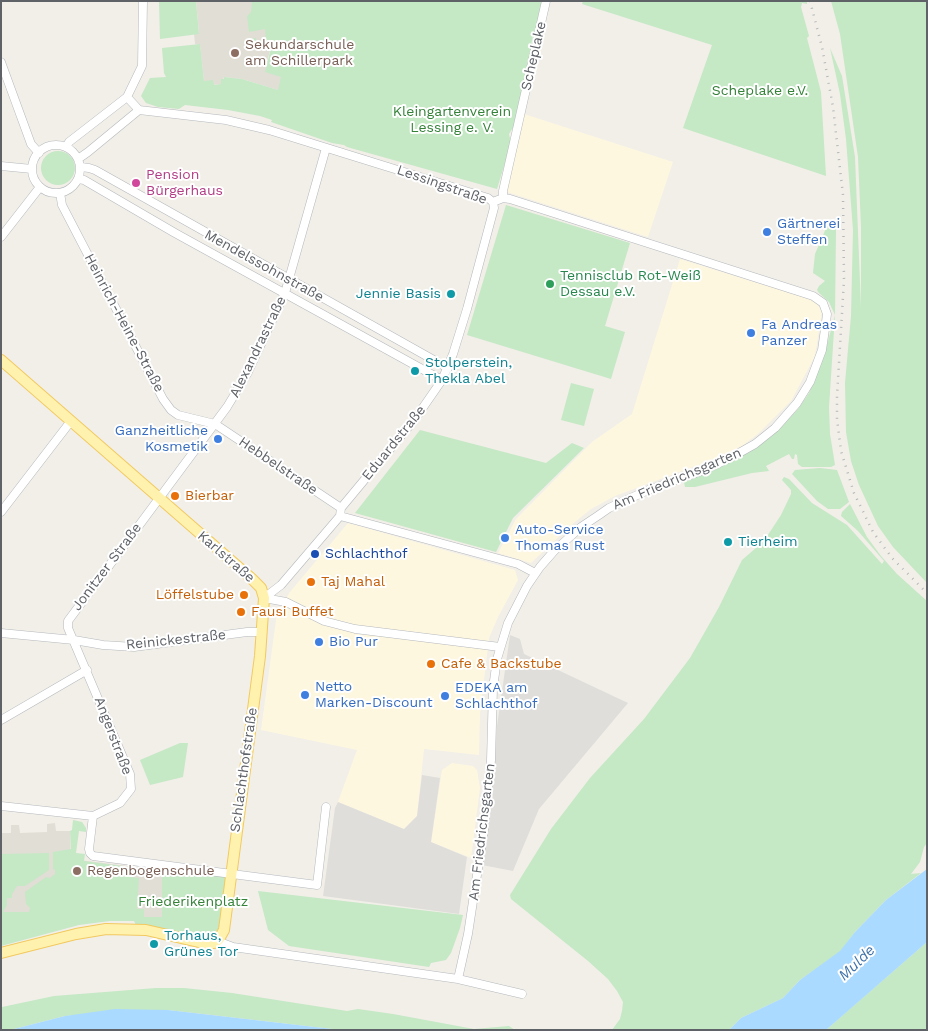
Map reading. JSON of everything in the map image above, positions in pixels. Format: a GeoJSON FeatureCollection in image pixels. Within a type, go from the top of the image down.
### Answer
{"type":"FeatureCollection","features":[{"type":"Feature","properties":{"kind":"main road","name":"Karlstraße"},"geometry":{"type":"LineString","coordinates":[[1,360],[255,582],[261,588],[264,598]]}},
{"type":"Feature","properties":{"kind":"main road","name":"Schlachthofstraße"},"geometry":{"type":"LineString","coordinates":[[217,941],[224,930],[260,656],[264,598]]}},
{"type":"Feature","properties":{"kind":"main road"},"geometry":{"type":"LineString","coordinates":[[1,953],[76,934],[106,929],[146,930],[203,943],[217,941]]}},
{"type":"Feature","properties":{"kind":"street"},"geometry":{"type":"LineString","coordinates":[[66,147],[69,142],[127,97],[142,66],[142,1]]}},
{"type":"Feature","properties":{"kind":"street","name":"Scheplake"},"geometry":{"type":"LineString","coordinates":[[503,198],[546,1]]}},
{"type":"Feature","properties":{"kind":"street"},"geometry":{"type":"LineString","coordinates":[[1,62],[31,144],[39,152]]}},
{"type":"Feature","properties":{"kind":"street"},"geometry":{"type":"LineString","coordinates":[[78,159],[139,110],[127,97]]}},
{"type":"Feature","properties":{"kind":"street","name":"Lessingstraße"},"geometry":{"type":"LineString","coordinates":[[139,110],[248,124],[488,198],[493,202],[503,198],[813,296]]}},
{"type":"Feature","properties":{"kind":"street"},"geometry":{"type":"LineString","coordinates":[[52,145],[66,147],[78,159],[80,167],[78,179],[71,188],[60,193],[49,192],[40,187],[34,177],[32,169],[34,160],[39,152],[52,145]]}},
{"type":"Feature","properties":{"kind":"street","name":"Alexandrastraße"},"geometry":{"type":"LineString","coordinates":[[159,498],[215,424],[247,374],[285,293],[326,148]]}},
{"type":"Feature","properties":{"kind":"street"},"geometry":{"type":"LineString","coordinates":[[1,166],[32,169]]}},
{"type":"Feature","properties":{"kind":"street","name":"Mendelssohnstraße"},"geometry":{"type":"LineString","coordinates":[[80,167],[95,170],[448,368]]}},
{"type":"Feature","properties":{"kind":"street","name":"Mendelssohnstraße"},"geometry":{"type":"LineString","coordinates":[[78,179],[84,180],[175,233],[442,380]]}},
{"type":"Feature","properties":{"kind":"street"},"geometry":{"type":"LineString","coordinates":[[1,237],[40,187]]}},
{"type":"Feature","properties":{"kind":"street","name":"Heinrich-Heine-Straße"},"geometry":{"type":"LineString","coordinates":[[60,193],[62,205],[166,404],[176,414],[215,424]]}},
{"type":"Feature","properties":{"kind":"street","name":"Eduardstraße"},"geometry":{"type":"LineString","coordinates":[[264,598],[282,584],[341,512],[415,418],[442,380],[448,368],[467,310],[494,208],[493,202]]}},
{"type":"Feature","properties":{"kind":"street","name":"Am Friedrichsgarten"},"geometry":{"type":"LineString","coordinates":[[458,978],[468,934],[484,829],[491,760],[494,679],[500,647],[514,611],[535,573],[547,559],[570,536],[609,508],[646,491],[730,458],[756,444],[783,420],[797,403],[810,382],[824,339],[825,308],[822,302],[813,296]]}},
{"type":"Feature","properties":{"kind":"street"},"geometry":{"type":"LineString","coordinates":[[1,512],[71,421]]}},
{"type":"Feature","properties":{"kind":"street","name":"Hebbelstraße"},"geometry":{"type":"LineString","coordinates":[[215,424],[341,512]]}},
{"type":"Feature","properties":{"kind":"street","name":"Jonitzer Straße"},"geometry":{"type":"LineString","coordinates":[[74,640],[68,628],[68,621],[159,498]]}},
{"type":"Feature","properties":{"kind":"street"},"geometry":{"type":"LineString","coordinates":[[341,512],[518,564],[535,573]]}},
{"type":"Feature","properties":{"kind":"street","name":"Karlstraße"},"geometry":{"type":"LineString","coordinates":[[264,598],[286,602],[324,621],[355,629],[500,647]]}},
{"type":"Feature","properties":{"kind":"street","name":"Reinickestraße"},"geometry":{"type":"LineString","coordinates":[[1,633],[134,647],[247,632],[262,632]]}},
{"type":"Feature","properties":{"kind":"street","name":"Angerstraße"},"geometry":{"type":"LineString","coordinates":[[74,640],[130,774],[132,789],[120,802],[93,816]]}},
{"type":"Feature","properties":{"kind":"street"},"geometry":{"type":"LineString","coordinates":[[1,720],[87,670]]}},
{"type":"Feature","properties":{"kind":"street"},"geometry":{"type":"LineString","coordinates":[[1,806],[93,816],[89,849],[93,856],[317,884],[326,806]]}},
{"type":"Feature","properties":{"kind":"street"},"geometry":{"type":"LineString","coordinates":[[217,941],[233,947],[458,978],[522,994]]}},
{"type":"Feature","properties":{"kind":"shaded area","name":"Sekundarschule am Schillerpark"},"geometry":{"type":"Polygon","coordinates":[[[196,1],[285,1],[267,61],[288,67],[281,91],[242,79],[224,77],[222,84],[213,85],[204,81],[200,45],[195,44],[194,34],[199,33],[196,1]]]}},
{"type":"Feature","properties":{"kind":"shaded area"},"geometry":{"type":"Polygon","coordinates":[[[524,114],[673,162],[648,237],[507,192],[524,114]]]}},
{"type":"Feature","properties":{"kind":"shaded area"},"geometry":{"type":"Polygon","coordinates":[[[680,259],[815,301],[822,311],[815,356],[791,401],[759,433],[742,446],[725,455],[615,496],[591,509],[531,563],[498,553],[516,519],[592,442],[632,414],[680,259]]]}},
{"type":"Feature","properties":{"kind":"shaded area"},"geometry":{"type":"Polygon","coordinates":[[[348,523],[515,570],[518,580],[489,638],[480,713],[479,755],[424,749],[417,816],[404,829],[338,802],[357,750],[261,730],[277,613],[290,592],[348,523]]]}},
{"type":"Feature","properties":{"kind":"shaded area"},"geometry":{"type":"Polygon","coordinates":[[[510,635],[520,639],[524,654],[628,703],[539,809],[513,871],[482,865],[490,818],[497,726],[510,635]]]}},
{"type":"Feature","properties":{"kind":"shaded area"},"geometry":{"type":"Polygon","coordinates":[[[452,763],[473,766],[477,770],[480,788],[471,858],[431,842],[442,770],[452,763]]]}},
{"type":"Feature","properties":{"kind":"shaded area"},"geometry":{"type":"Polygon","coordinates":[[[422,775],[440,778],[431,842],[467,857],[459,914],[323,896],[335,808],[338,802],[404,829],[417,816],[422,775]]]}},
{"type":"Feature","properties":{"kind":"shaded area","name":"Regenbogenschule"},"geometry":{"type":"Polygon","coordinates":[[[55,823],[56,831],[70,831],[71,859],[152,869],[152,872],[162,870],[162,918],[144,917],[143,909],[1,913],[1,833],[11,833],[11,825],[19,825],[20,833],[47,832],[47,824],[55,823]]]}},
{"type":"Feature","properties":{"kind":"green space"},"geometry":{"type":"Polygon","coordinates":[[[159,1],[196,1],[199,34],[160,39],[159,1]]]}},
{"type":"Feature","properties":{"kind":"green space","name":"Kleingartenverein Lessing e. V."},"geometry":{"type":"Polygon","coordinates":[[[252,1],[543,1],[535,35],[533,36],[531,45],[533,46],[514,126],[509,134],[511,143],[497,189],[332,143],[271,122],[272,120],[260,116],[185,105],[179,109],[158,107],[146,103],[141,96],[150,78],[166,77],[162,48],[200,44],[204,81],[213,80],[214,85],[221,84],[221,79],[224,79],[224,77],[242,79],[278,90],[281,77],[265,72],[272,44],[270,42],[251,44],[250,39],[256,38],[256,41],[266,40],[265,29],[249,32],[247,16],[251,12],[252,1]]]}},
{"type":"Feature","properties":{"kind":"green space","name":"Scheplake e.V."},"geometry":{"type":"Polygon","coordinates":[[[583,1],[807,1],[807,4],[802,3],[801,7],[821,92],[826,176],[683,128],[712,45],[582,4],[583,1]]]}},
{"type":"Feature","properties":{"kind":"green space"},"geometry":{"type":"Polygon","coordinates":[[[831,1],[927,1],[927,583],[893,547],[878,526],[859,485],[851,461],[846,432],[845,383],[851,316],[853,230],[846,139],[840,94],[830,48],[842,76],[855,157],[861,308],[861,227],[858,157],[840,34],[831,1]]]}},
{"type":"Feature","properties":{"kind":"green space"},"geometry":{"type":"Polygon","coordinates":[[[58,151],[65,152],[70,156],[74,161],[74,175],[70,180],[65,184],[58,185],[51,184],[46,180],[42,175],[41,168],[42,161],[46,156],[51,152],[58,151]]]}},
{"type":"Feature","properties":{"kind":"green space","name":"Tennisclub Rot-Weiß Dessau e.V."},"geometry":{"type":"Polygon","coordinates":[[[506,205],[630,243],[605,326],[625,332],[611,379],[467,335],[506,205]]]}},
{"type":"Feature","properties":{"kind":"green space"},"geometry":{"type":"Polygon","coordinates":[[[827,226],[836,229],[835,315],[829,302],[817,290],[825,281],[813,273],[815,254],[827,226]]]}},
{"type":"Feature","properties":{"kind":"green space"},"geometry":{"type":"Polygon","coordinates":[[[835,315],[829,407],[830,434],[835,465],[831,467],[802,467],[798,464],[797,455],[795,454],[794,459],[792,459],[789,454],[766,466],[769,471],[752,473],[695,487],[685,487],[684,482],[687,480],[733,461],[772,436],[798,409],[809,393],[824,356],[835,315]]]}},
{"type":"Feature","properties":{"kind":"green space"},"geometry":{"type":"Polygon","coordinates":[[[571,383],[594,389],[584,426],[561,420],[571,383]]]}},
{"type":"Feature","properties":{"kind":"green space"},"geometry":{"type":"Polygon","coordinates":[[[420,430],[546,463],[572,443],[584,448],[513,518],[496,552],[355,513],[420,430]]]}},
{"type":"Feature","properties":{"kind":"green space"},"geometry":{"type":"Polygon","coordinates":[[[820,468],[837,470],[849,502],[840,509],[828,509],[817,501],[792,474],[795,470],[820,468]]]}},
{"type":"Feature","properties":{"kind":"green space"},"geometry":{"type":"Polygon","coordinates":[[[784,477],[789,479],[812,503],[847,525],[882,564],[884,561],[858,531],[841,516],[842,512],[850,504],[867,537],[881,556],[897,574],[927,601],[927,843],[920,862],[911,874],[921,873],[886,900],[855,932],[840,952],[800,980],[783,998],[741,1018],[729,1030],[612,1030],[620,1019],[623,1002],[608,979],[511,899],[510,895],[551,829],[590,778],[644,719],[690,658],[719,607],[742,560],[764,541],[781,515],[791,494],[791,490],[782,480],[784,477]]]}},
{"type":"Feature","properties":{"kind":"green space"},"geometry":{"type":"Polygon","coordinates":[[[180,743],[188,743],[183,777],[150,785],[140,760],[180,743]]]}},
{"type":"Feature","properties":{"kind":"green space","name":"Friederikenplatz"},"geometry":{"type":"Polygon","coordinates":[[[73,820],[82,822],[86,828],[86,832],[79,831],[76,853],[85,854],[84,861],[137,868],[136,874],[122,872],[116,875],[139,878],[137,909],[144,909],[144,917],[162,917],[162,867],[225,877],[227,879],[220,924],[216,934],[211,937],[196,937],[136,925],[134,921],[110,921],[79,925],[1,946],[1,854],[49,853],[49,870],[25,886],[17,886],[12,894],[12,898],[7,898],[7,905],[3,912],[29,912],[30,908],[26,904],[25,892],[46,877],[50,878],[55,874],[53,869],[53,852],[71,849],[70,831],[72,830],[73,820]]]}},
{"type":"Feature","properties":{"kind":"green space"},"geometry":{"type":"Polygon","coordinates":[[[258,891],[463,915],[451,953],[446,960],[431,963],[429,967],[289,946],[268,930],[258,891]]]}},
{"type":"Feature","properties":{"kind":"green space"},"geometry":{"type":"Polygon","coordinates":[[[927,942],[927,1030],[826,1030],[843,1015],[927,942]]]}},
{"type":"Feature","properties":{"kind":"green space"},"geometry":{"type":"Polygon","coordinates":[[[156,988],[184,988],[232,993],[347,1011],[358,1009],[393,1014],[474,1029],[509,1026],[515,1030],[341,1030],[168,1010],[65,1016],[10,1030],[1,1030],[2,1007],[54,996],[156,988]]]}},
{"type":"Feature","properties":{"kind":"water","name":"Mulde"},"geometry":{"type":"Polygon","coordinates":[[[927,869],[927,942],[826,1030],[729,1030],[741,1018],[783,998],[800,980],[840,951],[855,932],[886,900],[927,869]]]}},
{"type":"Feature","properties":{"kind":"water"},"geometry":{"type":"Polygon","coordinates":[[[115,1009],[168,1010],[341,1030],[10,1030],[65,1016],[115,1009]]]}},
{"type":"Feature","properties":{"kind":"railway"},"geometry":{"type":"LineString","coordinates":[[810,1],[822,47],[833,107],[843,195],[844,280],[837,396],[837,419],[841,451],[854,493],[873,532],[892,558],[927,593]]}},
{"type":"Feature","properties":{"kind":"place","name":"Sekundarschule am Schillerpark"},"geometry":{"type":"Point","coordinates":[235,53]}},
{"type":"Feature","properties":{"kind":"place","name":"Pension Bürgerhaus"},"geometry":{"type":"Point","coordinates":[136,183]}},
{"type":"Feature","properties":{"kind":"place","name":"Gärtnerei Steffen"},"geometry":{"type":"Point","coordinates":[767,232]}},
{"type":"Feature","properties":{"kind":"place","name":"Tennisclub Rot-Weiß Dessau e.V."},"geometry":{"type":"Point","coordinates":[550,284]}},
{"type":"Feature","properties":{"kind":"place","name":"Jennie Basis"},"geometry":{"type":"Point","coordinates":[451,294]}},
{"type":"Feature","properties":{"kind":"place","name":"Fa Andreas Panzer"},"geometry":{"type":"Point","coordinates":[751,333]}},
{"type":"Feature","properties":{"kind":"place","name":"Stolperstein, Thekla Abel"},"geometry":{"type":"Point","coordinates":[415,371]}},
{"type":"Feature","properties":{"kind":"place","name":"Ganzheitliche Kosmetik"},"geometry":{"type":"Point","coordinates":[218,439]}},
{"type":"Feature","properties":{"kind":"place","name":"Bierbar"},"geometry":{"type":"Point","coordinates":[175,496]}},
{"type":"Feature","properties":{"kind":"place","name":"Auto-Service Thomas Rust"},"geometry":{"type":"Point","coordinates":[505,538]}},
{"type":"Feature","properties":{"kind":"place","name":"Tierheim"},"geometry":{"type":"Point","coordinates":[728,542]}},
{"type":"Feature","properties":{"kind":"place","name":"Schlachthof"},"geometry":{"type":"Point","coordinates":[315,554]}},
{"type":"Feature","properties":{"kind":"place","name":"Taj Mahal"},"geometry":{"type":"Point","coordinates":[311,582]}},
{"type":"Feature","properties":{"kind":"place","name":"Löffelstube"},"geometry":{"type":"Point","coordinates":[244,595]}},
{"type":"Feature","properties":{"kind":"place","name":"Fausi Buffet"},"geometry":{"type":"Point","coordinates":[241,612]}},
{"type":"Feature","properties":{"kind":"place","name":"Bio Pur"},"geometry":{"type":"Point","coordinates":[319,642]}},
{"type":"Feature","properties":{"kind":"place","name":"Cafe & Backstube"},"geometry":{"type":"Point","coordinates":[431,664]}},
{"type":"Feature","properties":{"kind":"place","name":"Netto Marken-Discount"},"geometry":{"type":"Point","coordinates":[305,695]}},
{"type":"Feature","properties":{"kind":"place","name":"EDEKA am Schlachthof"},"geometry":{"type":"Point","coordinates":[445,696]}},
{"type":"Feature","properties":{"kind":"place","name":"Regenbogenschule"},"geometry":{"type":"Point","coordinates":[77,871]}},
{"type":"Feature","properties":{"kind":"place","name":"Torhaus, Grünes Tor"},"geometry":{"type":"Point","coordinates":[154,944]}}]}
